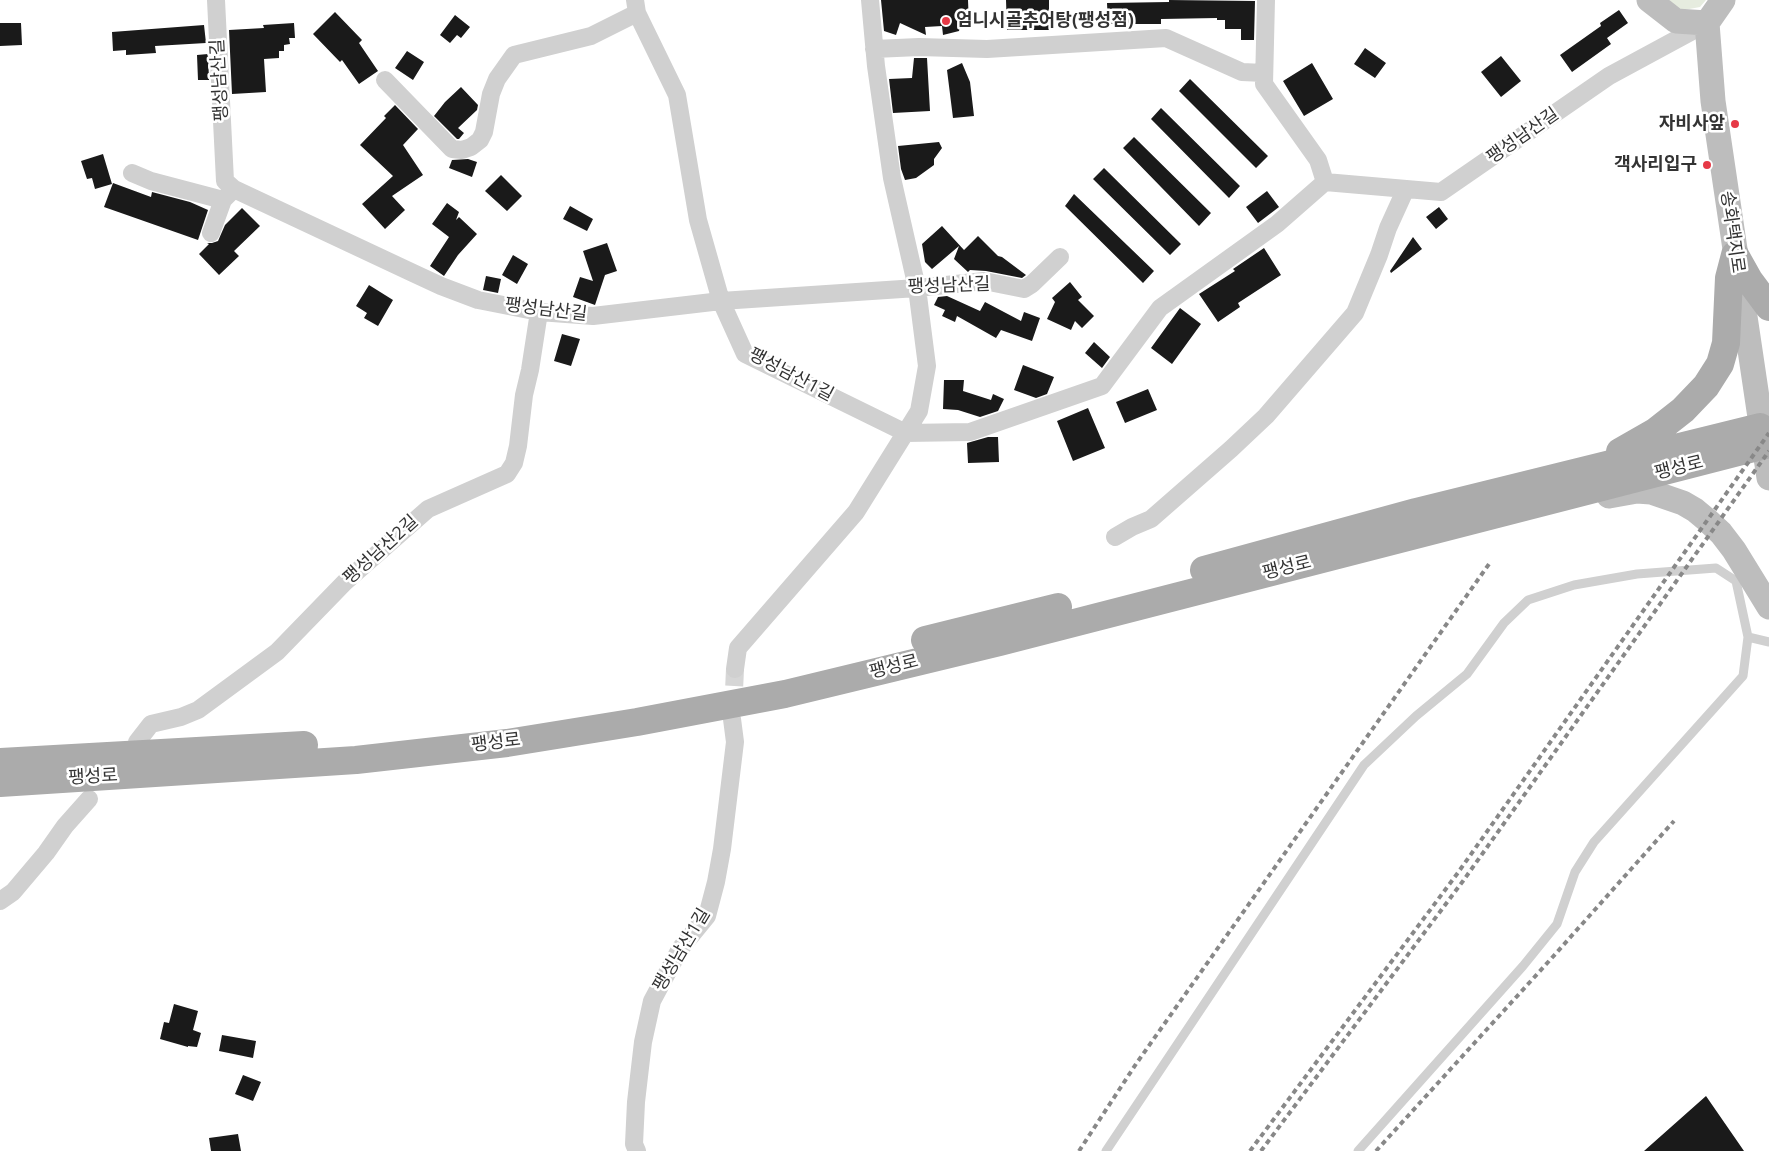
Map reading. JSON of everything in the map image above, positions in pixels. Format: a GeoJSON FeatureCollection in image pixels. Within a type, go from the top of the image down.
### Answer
{"type":"FeatureCollection","features":[{"type":"Feature","properties":{"kind":"main road"},"geometry":{"type":"LineString","coordinates":[[1649,0],[1676,21],[1707,23]]}},
{"type":"Feature","properties":{"kind":"main road"},"geometry":{"type":"LineString","coordinates":[[1707,23],[1714,11],[1716,0]]}},
{"type":"Feature","properties":{"kind":"main road"},"geometry":{"type":"LineString","coordinates":[[1707,23],[1723,0]]}},
{"type":"Feature","properties":{"kind":"main road","name":"송화택지로"},"geometry":{"type":"LineString","coordinates":[[1707,23],[1713,101],[1735,255],[1766,435],[1769,478]]}},
{"type":"Feature","properties":{"kind":"main road"},"geometry":{"type":"LineString","coordinates":[[1735,255],[1749,280],[1769,307]]}},
{"type":"Feature","properties":{"kind":"main road"},"geometry":{"type":"LineString","coordinates":[[1735,255],[1729,278],[1726,343],[1720,364],[1706,386],[1670,421],[1639,443],[1597,463],[1566,485],[1583,502],[1636,491],[1651,492],[1683,503],[1708,520],[1721,533],[1747,569],[1769,607]]}},
{"type":"Feature","properties":{"kind":"main road","name":"팽성로"},"geometry":{"type":"LineString","coordinates":[[0,762],[355,741],[504,725],[633,704],[782,675],[1124,592],[1416,512],[1715,459],[1766,435]]}},
{"type":"Feature","properties":{"kind":"main road","name":"팽성로"},"geometry":{"type":"LineString","coordinates":[[0,783],[356,760],[506,742],[637,722],[785,694],[1000,642],[1566,485]]}},
{"type":"Feature","properties":{"kind":"street","name":"팽성남산길"},"geometry":{"type":"LineString","coordinates":[[216,0],[225,181],[229,194],[441,286],[478,300],[538,312],[593,316],[721,301],[917,288],[984,281],[1024,290],[1060,258]]}},
{"type":"Feature","properties":{"kind":"street"},"geometry":{"type":"LineString","coordinates":[[735,668],[738,648],[856,512],[919,411],[927,366],[917,288],[892,178],[874,49],[870,0]]}},
{"type":"Feature","properties":{"kind":"street"},"geometry":{"type":"LineString","coordinates":[[906,433],[970,432],[1102,386],[1160,308],[1277,224],[1325,182],[1318,160],[1264,84],[1266,0]]}},
{"type":"Feature","properties":{"kind":"street"},"geometry":{"type":"LineString","coordinates":[[385,80],[452,149],[462,150],[472,147],[480,140],[484,132],[491,94],[498,79],[514,55],[591,36],[636,6]]}},
{"type":"Feature","properties":{"kind":"street","name":"팽성남산1길"},"geometry":{"type":"LineString","coordinates":[[636,6],[677,95],[698,220],[721,301],[744,354],[906,433]]}},
{"type":"Feature","properties":{"kind":"street","name":"팽성남산길"},"geometry":{"type":"LineString","coordinates":[[1325,182],[1441,192],[1608,76],[1707,23]]}},
{"type":"Feature","properties":{"kind":"street"},"geometry":{"type":"LineString","coordinates":[[874,49],[919,47],[987,49],[1166,38],[1242,72],[1264,73]]}},
{"type":"Feature","properties":{"kind":"street"},"geometry":{"type":"LineString","coordinates":[[132,173],[151,181],[229,194],[211,233]]}},
{"type":"Feature","properties":{"kind":"street"},"geometry":{"type":"LineString","coordinates":[[1116,537],[1150,519],[1245,436],[1266,416],[1355,313],[1403,194],[1403,189]]}},
{"type":"Feature","properties":{"kind":"street","name":"팽성남산2길"},"geometry":{"type":"LineString","coordinates":[[137,742],[151,724],[181,718],[198,710],[277,652],[345,582],[428,509],[507,474],[514,463],[518,446],[524,395],[530,370],[538,312]]}},
{"type":"Feature","properties":{"kind":"street","name":"팽성남산1길"},"geometry":{"type":"LineString","coordinates":[[638,1151],[634,1144],[636,1102],[643,1042],[652,1001],[680,949],[707,916],[716,882],[722,849],[735,742],[732,719]]}},
{"type":"Feature","properties":{"kind":"street"},"geometry":{"type":"LineString","coordinates":[[0,901],[13,892],[89,799]]}},
{"type":"Feature","properties":{"kind":"lane"},"geometry":{"type":"LineString","coordinates":[[1106,1151],[1364,766],[1416,716],[1467,674],[1504,623],[1528,600],[1574,585],[1637,574],[1716,568],[1736,581],[1748,637],[1743,676],[1594,842],[1575,872],[1557,924],[1523,966],[1358,1151]]}},
{"type":"Feature","properties":{"kind":"lane"},"geometry":{"type":"LineString","coordinates":[[1748,637],[1769,642]]}},
{"type":"Feature","properties":{"kind":"shaded area"},"geometry":{"type":"Polygon","coordinates":[[[1669,0],[1706,0],[1700,7],[1684,10],[1678,8],[1669,0]]]}},
{"type":"Feature","properties":{"kind":"building"},"geometry":{"type":"Polygon","coordinates":[[[881,0],[968,0],[969,26],[960,27],[959,31],[943,35],[942,26],[925,27],[926,35],[900,23],[896,35],[884,31],[881,0]]]}},
{"type":"Feature","properties":{"kind":"building"},"geometry":{"type":"Polygon","coordinates":[[[1006,0],[1049,0],[1049,30],[1007,30],[1006,0]]]}},
{"type":"Feature","properties":{"kind":"building"},"geometry":{"type":"Polygon","coordinates":[[[1169,0],[1255,1],[1254,40],[1241,40],[1241,29],[1225,29],[1225,20],[1217,20],[1217,18],[1161,19],[1161,24],[1108,24],[1107,3],[1169,2],[1169,0]]]}},
{"type":"Feature","properties":{"kind":"building"},"geometry":{"type":"Polygon","coordinates":[[[1619,10],[1628,23],[1607,38],[1611,44],[1572,72],[1560,55],[1601,26],[1600,23],[1619,10]]]}},
{"type":"Feature","properties":{"kind":"building"},"geometry":{"type":"Polygon","coordinates":[[[335,12],[362,40],[359,43],[378,71],[359,84],[342,60],[340,62],[313,34],[335,12]]]}},
{"type":"Feature","properties":{"kind":"building"},"geometry":{"type":"Polygon","coordinates":[[[455,15],[470,27],[461,38],[457,35],[450,43],[440,35],[455,15]]]}},
{"type":"Feature","properties":{"kind":"building"},"geometry":{"type":"Polygon","coordinates":[[[0,23],[21,23],[22,45],[0,46],[0,23]]]}},
{"type":"Feature","properties":{"kind":"building"},"geometry":{"type":"Polygon","coordinates":[[[294,23],[295,38],[289,38],[290,44],[284,45],[284,51],[279,51],[279,58],[264,59],[266,92],[232,94],[229,30],[264,28],[263,25],[294,23]]]}},
{"type":"Feature","properties":{"kind":"building"},"geometry":{"type":"Polygon","coordinates":[[[204,25],[206,43],[155,46],[156,53],[126,55],[126,50],[113,51],[112,32],[204,25]]]}},
{"type":"Feature","properties":{"kind":"building"},"geometry":{"type":"Polygon","coordinates":[[[1365,48],[1386,63],[1375,78],[1354,64],[1365,48]]]}},
{"type":"Feature","properties":{"kind":"building"},"geometry":{"type":"Polygon","coordinates":[[[407,51],[424,62],[413,80],[395,68],[407,51]]]}},
{"type":"Feature","properties":{"kind":"building"},"geometry":{"type":"Polygon","coordinates":[[[208,54],[209,80],[198,80],[197,55],[208,54]]]}},
{"type":"Feature","properties":{"kind":"building"},"geometry":{"type":"Polygon","coordinates":[[[1501,56],[1521,81],[1501,97],[1481,72],[1501,56]]]}},
{"type":"Feature","properties":{"kind":"building"},"geometry":{"type":"Polygon","coordinates":[[[914,58],[927,58],[930,111],[893,113],[889,79],[912,78],[914,58]]]}},
{"type":"Feature","properties":{"kind":"building"},"geometry":{"type":"Polygon","coordinates":[[[962,63],[970,82],[974,116],[953,118],[947,70],[962,63]]]}},
{"type":"Feature","properties":{"kind":"building"},"geometry":{"type":"Polygon","coordinates":[[[1312,63],[1333,99],[1304,116],[1283,81],[1312,63]]]}},
{"type":"Feature","properties":{"kind":"building"},"geometry":{"type":"Polygon","coordinates":[[[1190,79],[1268,156],[1256,168],[1179,91],[1190,79]]]}},
{"type":"Feature","properties":{"kind":"building"},"geometry":{"type":"Polygon","coordinates":[[[461,87],[478,105],[477,110],[458,128],[464,133],[457,139],[434,116],[461,87]]]}},
{"type":"Feature","properties":{"kind":"building"},"geometry":{"type":"Polygon","coordinates":[[[395,105],[418,129],[403,145],[423,175],[392,196],[405,210],[385,229],[362,204],[393,176],[360,145],[386,118],[384,116],[395,105]]]}},
{"type":"Feature","properties":{"kind":"building"},"geometry":{"type":"Polygon","coordinates":[[[1161,108],[1240,186],[1229,198],[1151,119],[1161,108]]]}},
{"type":"Feature","properties":{"kind":"building"},"geometry":{"type":"Polygon","coordinates":[[[1134,137],[1211,213],[1199,226],[1123,148],[1134,137]]]}},
{"type":"Feature","properties":{"kind":"building"},"geometry":{"type":"Polygon","coordinates":[[[939,142],[942,148],[934,159],[934,165],[916,178],[905,180],[901,169],[898,146],[939,142]]]}},
{"type":"Feature","properties":{"kind":"building"},"geometry":{"type":"Polygon","coordinates":[[[103,154],[112,184],[95,189],[92,178],[87,179],[81,161],[103,154]]]}},
{"type":"Feature","properties":{"kind":"building"},"geometry":{"type":"Polygon","coordinates":[[[468,159],[477,162],[472,177],[449,168],[452,160],[468,159]]]}},
{"type":"Feature","properties":{"kind":"building"},"geometry":{"type":"Polygon","coordinates":[[[1104,168],[1181,244],[1170,255],[1093,179],[1104,168]]]}},
{"type":"Feature","properties":{"kind":"building"},"geometry":{"type":"Polygon","coordinates":[[[501,175],[522,196],[507,211],[485,191],[501,175]]]}},
{"type":"Feature","properties":{"kind":"building"},"geometry":{"type":"Polygon","coordinates":[[[113,183],[151,197],[152,192],[190,202],[208,210],[198,240],[104,207],[113,183]]]}},
{"type":"Feature","properties":{"kind":"building"},"geometry":{"type":"Polygon","coordinates":[[[1267,191],[1279,207],[1258,223],[1246,207],[1267,191]]]}},
{"type":"Feature","properties":{"kind":"building"},"geometry":{"type":"Polygon","coordinates":[[[1074,194],[1154,271],[1143,283],[1065,206],[1074,194]]]}},
{"type":"Feature","properties":{"kind":"building"},"geometry":{"type":"Polygon","coordinates":[[[447,203],[459,212],[456,220],[459,217],[477,234],[458,255],[444,276],[430,266],[449,237],[432,224],[447,203]]]}},
{"type":"Feature","properties":{"kind":"building"},"geometry":{"type":"Polygon","coordinates":[[[570,206],[593,219],[587,231],[563,219],[570,206]]]}},
{"type":"Feature","properties":{"kind":"building"},"geometry":{"type":"Polygon","coordinates":[[[1439,207],[1448,219],[1436,229],[1426,217],[1439,207]]]}},
{"type":"Feature","properties":{"kind":"building"},"geometry":{"type":"Polygon","coordinates":[[[242,208],[260,226],[234,251],[239,256],[219,275],[199,254],[209,244],[207,243],[218,241],[225,225],[242,208]]]}},
{"type":"Feature","properties":{"kind":"building"},"geometry":{"type":"Polygon","coordinates":[[[942,226],[964,250],[978,236],[998,256],[1026,275],[1022,278],[986,271],[970,270],[968,272],[954,259],[959,246],[932,269],[925,262],[922,244],[942,226]]]}},
{"type":"Feature","properties":{"kind":"building"},"geometry":{"type":"Polygon","coordinates":[[[1413,237],[1422,249],[1391,273],[1390,271],[1413,237]]]}},
{"type":"Feature","properties":{"kind":"building"},"geometry":{"type":"Polygon","coordinates":[[[607,243],[617,271],[605,275],[595,305],[573,297],[580,277],[593,281],[583,251],[607,243]]]}},
{"type":"Feature","properties":{"kind":"building"},"geometry":{"type":"Polygon","coordinates":[[[1264,248],[1281,275],[1238,303],[1240,307],[1218,322],[1199,294],[1235,271],[1233,269],[1264,248]]]}},
{"type":"Feature","properties":{"kind":"building"},"geometry":{"type":"Polygon","coordinates":[[[513,255],[528,264],[517,284],[502,275],[513,255]]]}},
{"type":"Feature","properties":{"kind":"building"},"geometry":{"type":"Polygon","coordinates":[[[486,276],[501,279],[498,293],[483,290],[486,276]]]}},
{"type":"Feature","properties":{"kind":"building"},"geometry":{"type":"Polygon","coordinates":[[[1070,282],[1082,297],[1078,300],[1094,316],[1082,328],[1075,321],[1071,330],[1047,319],[1055,302],[1052,298],[1070,282]]]}},
{"type":"Feature","properties":{"kind":"building"},"geometry":{"type":"Polygon","coordinates":[[[369,285],[393,300],[378,326],[364,318],[367,313],[356,306],[369,285]]]}},
{"type":"Feature","properties":{"kind":"building"},"geometry":{"type":"Polygon","coordinates":[[[947,296],[980,311],[985,302],[1021,321],[1024,312],[1040,318],[1032,341],[1001,330],[996,338],[957,316],[955,322],[942,316],[945,310],[934,305],[938,297],[947,296]]]}},
{"type":"Feature","properties":{"kind":"building"},"geometry":{"type":"Polygon","coordinates":[[[1180,308],[1201,324],[1172,364],[1151,348],[1180,308]]]}},
{"type":"Feature","properties":{"kind":"building"},"geometry":{"type":"Polygon","coordinates":[[[562,334],[580,339],[571,366],[554,361],[562,334]]]}},
{"type":"Feature","properties":{"kind":"building"},"geometry":{"type":"Polygon","coordinates":[[[1094,342],[1110,357],[1102,368],[1085,353],[1094,342]]]}},
{"type":"Feature","properties":{"kind":"building"},"geometry":{"type":"Polygon","coordinates":[[[1023,365],[1054,377],[1047,394],[1036,398],[1014,390],[1023,365]]]}},
{"type":"Feature","properties":{"kind":"building"},"geometry":{"type":"Polygon","coordinates":[[[944,380],[964,380],[963,391],[991,400],[993,394],[1004,399],[998,411],[980,417],[958,410],[943,409],[944,380]]]}},
{"type":"Feature","properties":{"kind":"building"},"geometry":{"type":"Polygon","coordinates":[[[1148,389],[1157,410],[1125,423],[1116,402],[1148,389]]]}},
{"type":"Feature","properties":{"kind":"building"},"geometry":{"type":"Polygon","coordinates":[[[1088,408],[1105,448],[1073,461],[1057,421],[1088,408]]]}},
{"type":"Feature","properties":{"kind":"building"},"geometry":{"type":"Polygon","coordinates":[[[988,437],[998,437],[999,462],[968,463],[967,443],[988,437]]]}},
{"type":"Feature","properties":{"kind":"building"},"geometry":{"type":"Polygon","coordinates":[[[174,1004],[198,1011],[193,1030],[201,1033],[197,1047],[188,1047],[160,1039],[164,1022],[169,1023],[174,1004]]]}},
{"type":"Feature","properties":{"kind":"building"},"geometry":{"type":"Polygon","coordinates":[[[222,1035],[256,1041],[253,1058],[219,1051],[222,1035]]]}},
{"type":"Feature","properties":{"kind":"building"},"geometry":{"type":"Polygon","coordinates":[[[243,1075],[261,1082],[253,1101],[235,1094],[243,1075]]]}},
{"type":"Feature","properties":{"kind":"building"},"geometry":{"type":"Polygon","coordinates":[[[1706,1096],[1744,1151],[1644,1151],[1706,1096]]]}},
{"type":"Feature","properties":{"kind":"building"},"geometry":{"type":"Polygon","coordinates":[[[238,1134],[241,1151],[211,1151],[209,1138],[238,1134]]]}},
{"type":"Feature","properties":{"kind":"tunnel"},"geometry":{"type":"LineString","coordinates":[[733,713],[735,669]]}},
{"type":"Feature","properties":{"kind":"railway"},"geometry":{"type":"LineString","coordinates":[[1250,1151],[1457,874],[1769,433]]}},
{"type":"Feature","properties":{"kind":"railway"},"geometry":{"type":"LineString","coordinates":[[1261,1151],[1463,881],[1769,451]]}},
{"type":"Feature","properties":{"kind":"railway"},"geometry":{"type":"LineString","coordinates":[[1079,1151],[1136,1064],[1489,564]]}},
{"type":"Feature","properties":{"kind":"railway"},"geometry":{"type":"LineString","coordinates":[[1376,1151],[1674,821]]}},
{"type":"Feature","properties":{"kind":"place","name":"엄니시골추어탕(팽성점)"},"geometry":{"type":"Point","coordinates":[946,21]}},
{"type":"Feature","properties":{"kind":"place","name":"자비사앞"},"geometry":{"type":"Point","coordinates":[1735,124]}},
{"type":"Feature","properties":{"kind":"place","name":"객사리입구"},"geometry":{"type":"Point","coordinates":[1707,165]}}]}
